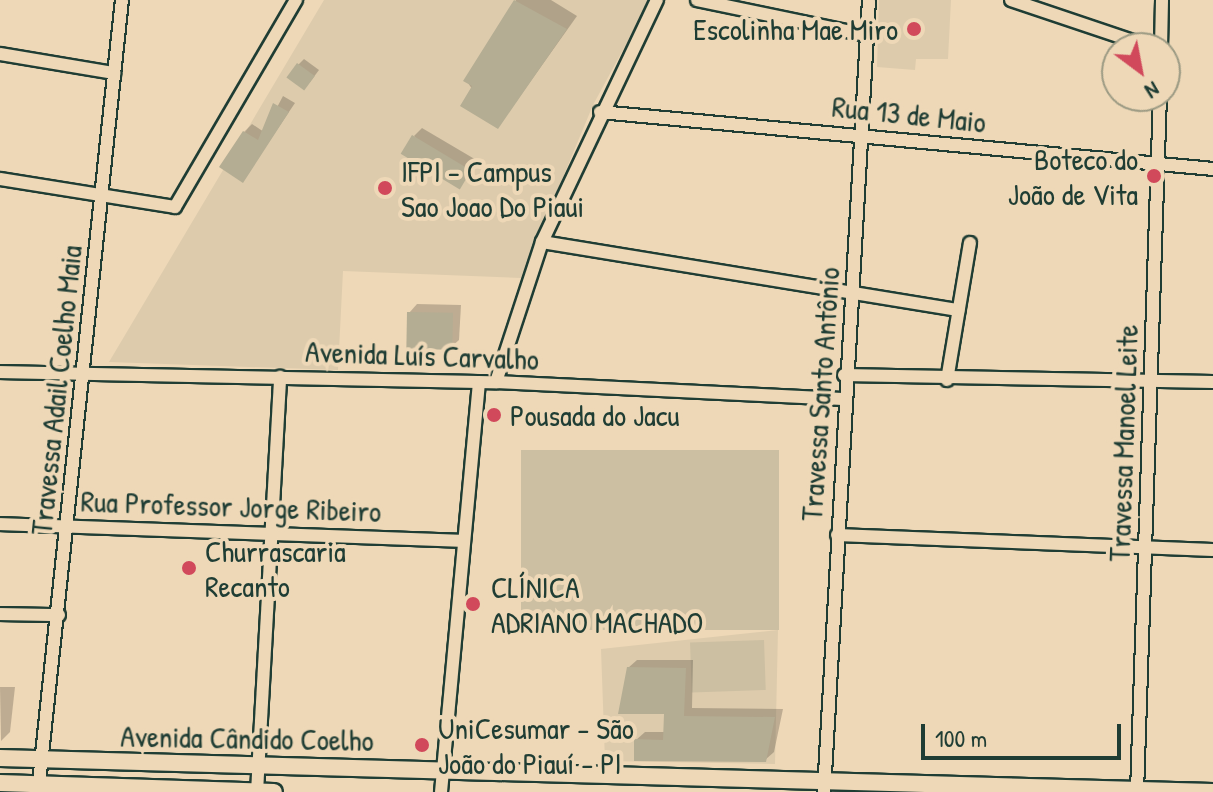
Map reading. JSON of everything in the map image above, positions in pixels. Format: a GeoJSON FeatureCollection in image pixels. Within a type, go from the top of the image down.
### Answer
{"type":"FeatureCollection","features":[{"type":"Feature","properties":{"kind":"main road","name":"Avenida Cândido Coelho"},"geometry":{"type":"LineString","coordinates":[[0,758],[442,771],[824,787],[1213,792]]}},
{"type":"Feature","properties":{"kind":"main road","name":"Avenida Cândido Coelho"},"geometry":{"type":"LineString","coordinates":[[0,783],[38,789],[274,792]]}},
{"type":"Feature","properties":{"kind":"street","name":"Travessa Adail Coelho Maia"},"geometry":{"type":"LineString","coordinates":[[38,789],[59,615],[122,0]]}},
{"type":"Feature","properties":{"kind":"street"},"geometry":{"type":"LineString","coordinates":[[0,179],[175,207],[296,0]]}},
{"type":"Feature","properties":{"kind":"street"},"geometry":{"type":"LineString","coordinates":[[496,382],[542,242],[600,112],[657,0]]}},
{"type":"Feature","properties":{"kind":"street"},"geometry":{"type":"LineString","coordinates":[[697,0],[866,35]]}},
{"type":"Feature","properties":{"kind":"street","name":"Travessa Santo Antônio"},"geometry":{"type":"LineString","coordinates":[[824,787],[844,375],[854,292],[869,0]]}},
{"type":"Feature","properties":{"kind":"street"},"geometry":{"type":"LineString","coordinates":[[1011,0],[1106,32]]}},
{"type":"Feature","properties":{"kind":"street"},"geometry":{"type":"LineString","coordinates":[[1161,32],[1162,0]]}},
{"type":"Feature","properties":{"kind":"street"},"geometry":{"type":"LineString","coordinates":[[0,54],[114,73]]}},
{"type":"Feature","properties":{"kind":"street","name":"Rua 13 de Maio"},"geometry":{"type":"LineString","coordinates":[[600,112],[1213,169]]}},
{"type":"Feature","properties":{"kind":"street","name":"Travessa Manoel Leite"},"geometry":{"type":"LineString","coordinates":[[1137,791],[1160,112]]}},
{"type":"Feature","properties":{"kind":"street"},"geometry":{"type":"LineString","coordinates":[[542,242],[958,310]]}},
{"type":"Feature","properties":{"kind":"street"},"geometry":{"type":"LineString","coordinates":[[947,380],[970,243]]}},
{"type":"Feature","properties":{"kind":"street","name":"Avenida Luís Carvalho"},"geometry":{"type":"LineString","coordinates":[[0,372],[496,382],[843,399]]}},
{"type":"Feature","properties":{"kind":"street"},"geometry":{"type":"LineString","coordinates":[[844,375],[947,380],[1213,382]]}},
{"type":"Feature","properties":{"kind":"street"},"geometry":{"type":"LineString","coordinates":[[257,792],[280,377]]}},
{"type":"Feature","properties":{"kind":"street"},"geometry":{"type":"LineString","coordinates":[[441,792],[460,541],[479,383]]}},
{"type":"Feature","properties":{"kind":"street","name":"Rua Professor Jorge Ribeiro"},"geometry":{"type":"LineString","coordinates":[[0,524],[460,541]]}},
{"type":"Feature","properties":{"kind":"street"},"geometry":{"type":"LineString","coordinates":[[837,535],[1213,550]]}},
{"type":"Feature","properties":{"kind":"street"},"geometry":{"type":"LineString","coordinates":[[0,614],[59,615]]}},
{"type":"Feature","properties":{"kind":"shaded area","name":"IFPI - Campus Sao Joao Do Piaui"},"geometry":{"type":"Polygon","coordinates":[[[324,0],[650,0],[593,105],[521,278],[343,271],[338,370],[109,362],[324,0]]]}},
{"type":"Feature","properties":{"kind":"shaded area","name":"Escolinha Mae Miro"},"geometry":{"type":"Polygon","coordinates":[[[879,0],[951,0],[948,59],[916,59],[915,70],[877,67],[879,0]]]}},
{"type":"Feature","properties":{"kind":"shaded area"},"geometry":{"type":"Polygon","coordinates":[[[521,450],[779,450],[779,630],[521,630],[521,450]]]}},
{"type":"Feature","properties":{"kind":"shaded area"},"geometry":{"type":"Polygon","coordinates":[[[778,630],[775,764],[605,761],[601,649],[778,630]]]}},
{"type":"Feature","properties":{"kind":"shaded area"},"geometry":{"type":"Polygon","coordinates":[[[764,640],[766,690],[692,693],[690,643],[764,640]]]}},
{"type":"Feature","properties":{"kind":"building"},"geometry":{"type":"Polygon","coordinates":[[[514,0],[567,29],[498,129],[460,106],[472,86],[463,81],[514,0]]]}},
{"type":"Feature","properties":{"kind":"building"},"geometry":{"type":"Polygon","coordinates":[[[297,63],[315,76],[304,90],[286,78],[297,63]]]}},
{"type":"Feature","properties":{"kind":"building"},"geometry":{"type":"Polygon","coordinates":[[[273,103],[289,112],[243,183],[219,167],[243,131],[258,140],[273,103]]]}},
{"type":"Feature","properties":{"kind":"building"},"geometry":{"type":"Polygon","coordinates":[[[412,135],[471,171],[460,189],[401,154],[412,135]]]}},
{"type":"Feature","properties":{"kind":"building"},"geometry":{"type":"Polygon","coordinates":[[[407,312],[453,313],[452,350],[406,349],[407,312]]]}},
{"type":"Feature","properties":{"kind":"building"},"geometry":{"type":"Polygon","coordinates":[[[627,667],[686,668],[684,716],[775,717],[766,762],[634,761],[634,739],[663,740],[664,714],[618,714],[627,667]]]}},
{"type":"Feature","properties":{"kind":"place","name":"Escolinha Mae Miro"},"geometry":{"type":"Point","coordinates":[914,29]}},
{"type":"Feature","properties":{"kind":"place","name":"Boteco do João de Vita"},"geometry":{"type":"Point","coordinates":[1154,176]}},
{"type":"Feature","properties":{"kind":"place","name":"IFPI - Campus Sao Joao Do Piaui"},"geometry":{"type":"Point","coordinates":[385,188]}},
{"type":"Feature","properties":{"kind":"place","name":"Pousada do Jacu"},"geometry":{"type":"Point","coordinates":[494,415]}},
{"type":"Feature","properties":{"kind":"place","name":"Churrascaria Recanto"},"geometry":{"type":"Point","coordinates":[189,568]}},
{"type":"Feature","properties":{"kind":"place","name":"CLÍNICA ADRIANO MACHADO"},"geometry":{"type":"Point","coordinates":[473,604]}},
{"type":"Feature","properties":{"kind":"place","name":"UniCesumar - São João do Piauí - PI"},"geometry":{"type":"Point","coordinates":[422,745]}}]}
